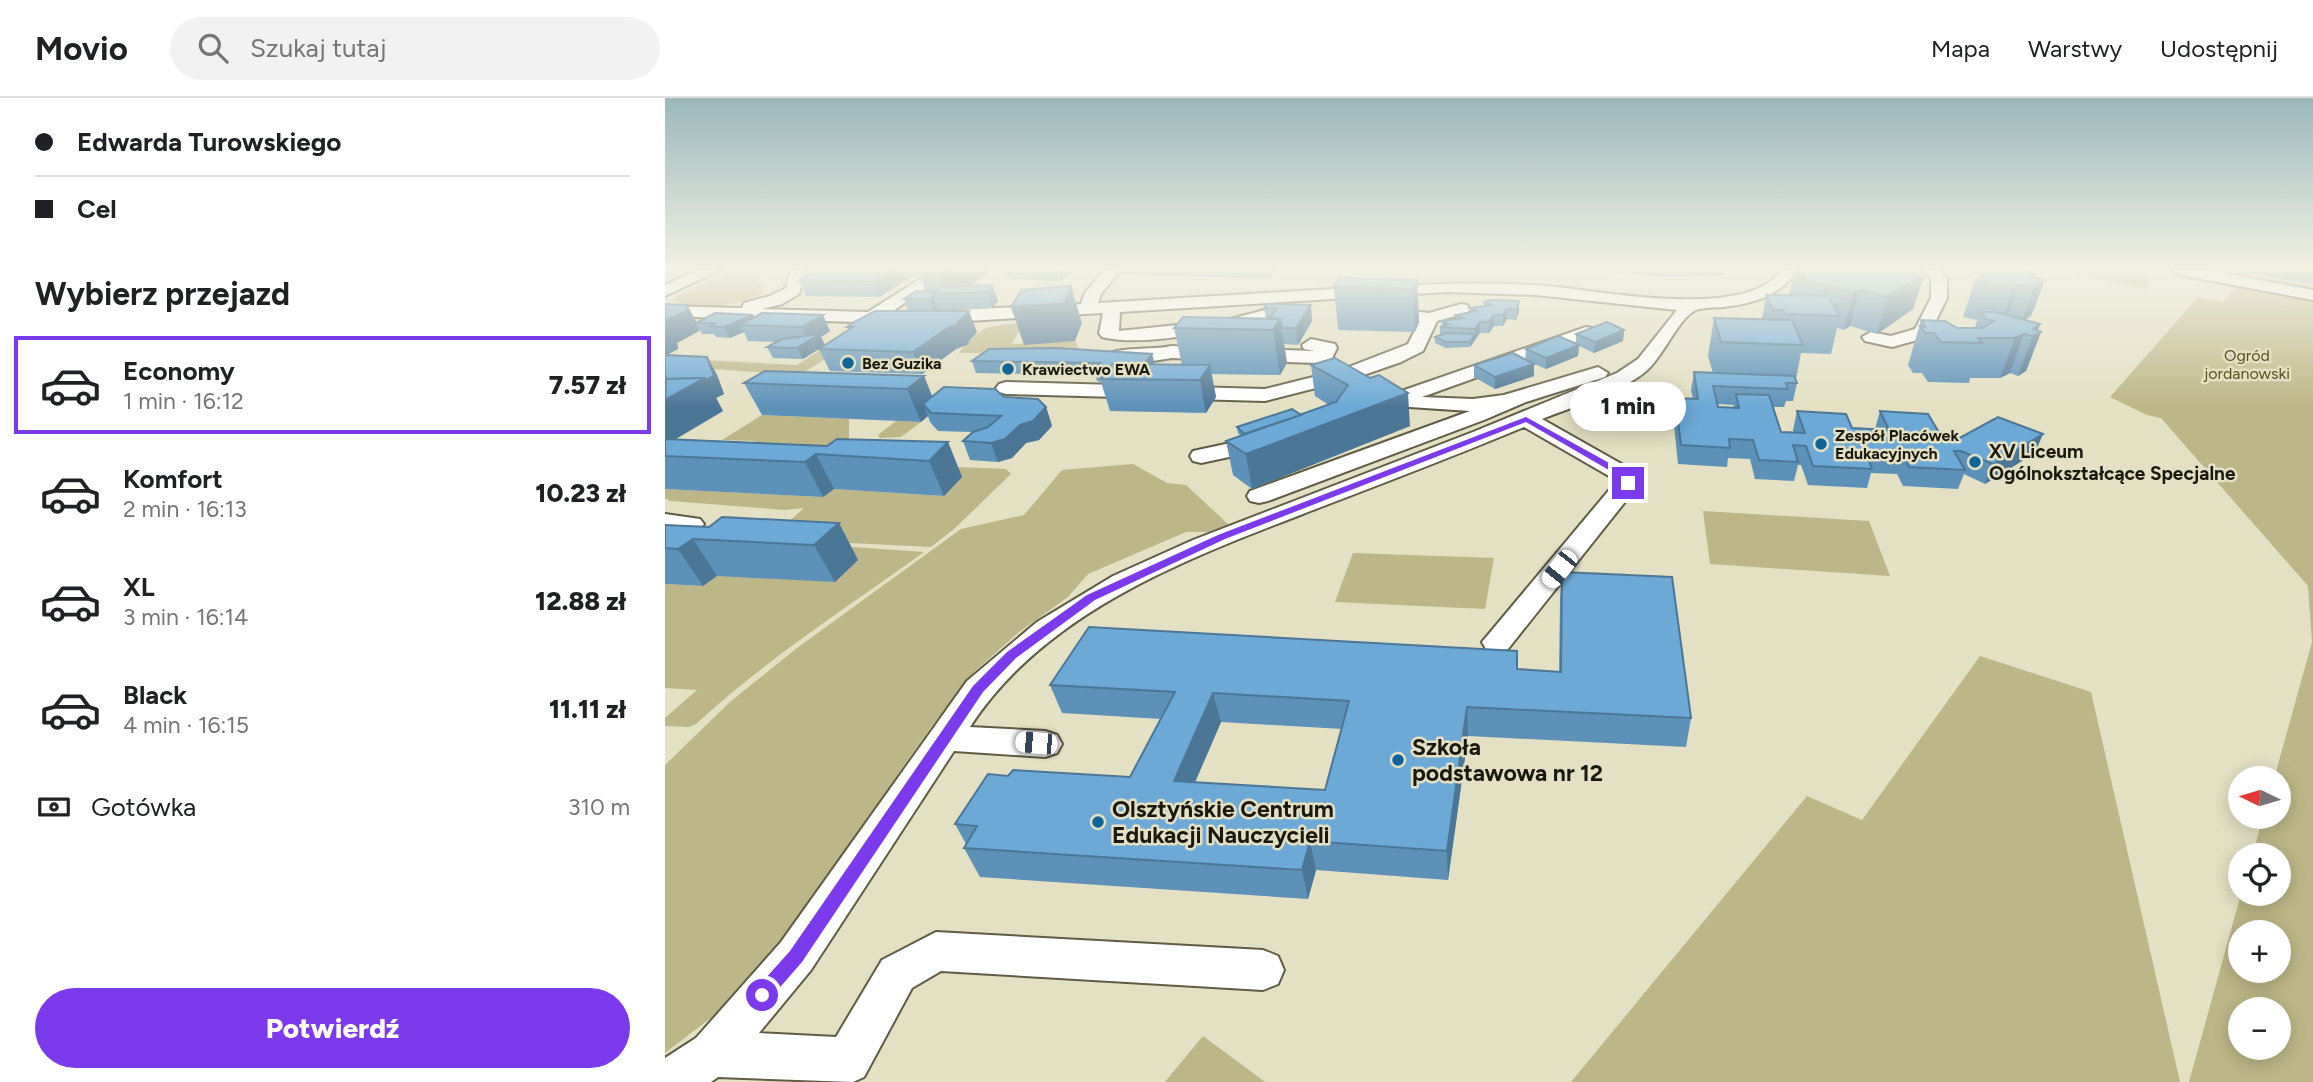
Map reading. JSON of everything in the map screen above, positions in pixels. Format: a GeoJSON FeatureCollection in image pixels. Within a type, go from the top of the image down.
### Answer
{"type":"FeatureCollection","features":[{"type":"Feature","properties":{"kind":"street"},"geometry":{"type":"LineString","coordinates":[[824,316],[985,316]]}},
{"type":"Feature","properties":{"kind":"street"},"geometry":{"type":"LineString","coordinates":[[1111,316],[1108,333],[1119,336],[1226,325],[1261,316]]}},
{"type":"Feature","properties":{"kind":"street"},"geometry":{"type":"LineString","coordinates":[[1419,316],[1437,316]]}},
{"type":"Feature","properties":{"kind":"street"},"geometry":{"type":"LineString","coordinates":[[670,1082],[712,1054],[796,956],[978,689],[1012,655],[1091,597],[1221,537],[1522,409],[1636,370],[1658,348],[1679,316]]}},
{"type":"Feature","properties":{"kind":"street"},"geometry":{"type":"LineString","coordinates":[[1871,337],[1892,342],[1922,333],[1930,316]]}},
{"type":"Feature","properties":{"kind":"street"},"geometry":{"type":"LineString","coordinates":[[865,337],[891,318]]}},
{"type":"Feature","properties":{"kind":"street"},"geometry":{"type":"LineString","coordinates":[[1006,388],[1265,395],[1337,377],[1394,358],[1416,347],[1430,318]]}},
{"type":"Feature","properties":{"kind":"street"},"geometry":{"type":"LineString","coordinates":[[1226,325],[1238,341],[1227,355]]}},
{"type":"Feature","properties":{"kind":"street"},"geometry":{"type":"LineString","coordinates":[[1497,642],[1628,483],[1617,471],[1522,409],[1438,407],[1388,402],[1586,332]]}},
{"type":"Feature","properties":{"kind":"street"},"geometry":{"type":"LineString","coordinates":[[1096,355],[1154,356],[1171,352],[1317,357],[1325,354],[1328,348],[1311,345]]}},
{"type":"Feature","properties":{"kind":"street"},"geometry":{"type":"LineString","coordinates":[[1259,496],[1477,416],[1522,409]]}},
{"type":"Feature","properties":{"kind":"street"},"geometry":{"type":"LineString","coordinates":[[1201,456],[1244,449],[1279,437]]}},
{"type":"Feature","properties":{"kind":"street"},"geometry":{"type":"LineString","coordinates":[[665,522],[691,524]]}},
{"type":"Feature","properties":{"kind":"street"},"geometry":{"type":"LineString","coordinates":[[946,737],[1045,744]]}},
{"type":"Feature","properties":{"kind":"street"},"geometry":{"type":"LineString","coordinates":[[712,1054],[848,1061],[897,974],[936,951],[1263,970]]}},
{"type":"Feature","properties":{"kind":"green space","name":"Ogród jordanowski"},"geometry":{"type":"Polygon","coordinates":[[[2181,316],[2313,316],[2313,1082],[2189,1082],[2228,941],[2228,983],[2291,983],[2291,920],[2234,920],[2238,906],[2291,906],[2291,843],[2256,843],[2259,830],[2291,830],[2291,766],[2278,766],[2312,642],[2308,586],[2161,418],[2147,415],[2110,397],[2181,316]]]}},
{"type":"Feature","properties":{"kind":"green space"},"geometry":{"type":"Polygon","coordinates":[[[1025,323],[1011,344],[1075,341],[1081,352],[959,353],[979,332],[993,326],[1025,323]]]}},
{"type":"Feature","properties":{"kind":"green space"},"geometry":{"type":"Polygon","coordinates":[[[833,342],[850,344],[806,371],[773,373],[665,366],[665,358],[797,365],[833,342]]]}},
{"type":"Feature","properties":{"kind":"green space"},"geometry":{"type":"Polygon","coordinates":[[[762,415],[849,419],[849,438],[839,445],[747,448],[755,441],[722,440],[762,415]]]}},
{"type":"Feature","properties":{"kind":"green space"},"geometry":{"type":"Polygon","coordinates":[[[896,421],[921,422],[901,437],[880,438],[878,435],[896,421]]]}},
{"type":"Feature","properties":{"kind":"green space"},"geometry":{"type":"Polygon","coordinates":[[[1133,464],[1167,483],[1186,485],[1229,525],[1211,532],[1186,532],[1088,574],[1068,597],[1019,632],[975,671],[931,727],[764,966],[729,1004],[665,1053],[665,765],[730,702],[797,648],[961,529],[1024,515],[1062,470],[1133,464]]]}},
{"type":"Feature","properties":{"kind":"green space"},"geometry":{"type":"Polygon","coordinates":[[[957,467],[1006,469],[1011,474],[954,529],[931,547],[770,539],[804,508],[785,510],[670,501],[665,498],[665,489],[823,497],[834,489],[944,496],[957,467]]]}},
{"type":"Feature","properties":{"kind":"green space"},"geometry":{"type":"Polygon","coordinates":[[[1703,511],[1869,521],[1890,576],[1710,564],[1703,511]]]}},
{"type":"Feature","properties":{"kind":"green space"},"geometry":{"type":"Polygon","coordinates":[[[853,547],[924,552],[779,656],[696,724],[689,727],[665,726],[665,718],[697,690],[665,688],[665,584],[703,586],[717,576],[839,559],[853,547]]]}},
{"type":"Feature","properties":{"kind":"green space"},"geometry":{"type":"Polygon","coordinates":[[[1353,553],[1494,558],[1485,609],[1335,602],[1353,553]]]}},
{"type":"Feature","properties":{"kind":"green space"},"geometry":{"type":"Polygon","coordinates":[[[1980,656],[2091,692],[2180,1082],[1571,1082],[1807,796],[1862,820],[1980,656]]]}},
{"type":"Feature","properties":{"kind":"green space"},"geometry":{"type":"Polygon","coordinates":[[[1203,1036],[1265,1082],[1165,1082],[1203,1036]]]}},
{"type":"Feature","properties":{"kind":"building"},"geometry":{"type":"Polygon","coordinates":[[[709,316],[751,316],[724,327],[710,326],[716,323],[696,323],[709,316]]]}},
{"type":"Feature","properties":{"kind":"building"},"geometry":{"type":"Polygon","coordinates":[[[757,316],[821,316],[802,327],[740,325],[757,316]]]}},
{"type":"Feature","properties":{"kind":"building"},"geometry":{"type":"Polygon","coordinates":[[[866,316],[964,316],[958,322],[961,323],[948,328],[913,352],[819,349],[853,327],[847,327],[866,316]]]}},
{"type":"Feature","properties":{"kind":"building"},"geometry":{"type":"Polygon","coordinates":[[[1304,316],[1296,328],[1282,328],[1280,319],[1270,318],[1304,316]]]}},
{"type":"Feature","properties":{"kind":"building"},"geometry":{"type":"Polygon","coordinates":[[[1458,316],[1493,316],[1489,322],[1480,322],[1475,329],[1440,327],[1448,324],[1442,321],[1463,318],[1458,316]]]}},
{"type":"Feature","properties":{"kind":"building"},"geometry":{"type":"Polygon","coordinates":[[[1983,316],[2010,316],[2040,324],[2033,329],[2041,332],[2015,338],[1978,338],[1982,343],[1941,342],[1934,333],[1925,333],[1920,326],[1925,327],[1921,320],[1945,321],[1957,328],[1982,328],[1994,321],[1983,316]]]}},
{"type":"Feature","properties":{"kind":"building"},"geometry":{"type":"Polygon","coordinates":[[[1183,317],[1280,319],[1273,330],[1174,328],[1183,317]]]}},
{"type":"Feature","properties":{"kind":"building"},"geometry":{"type":"Polygon","coordinates":[[[1714,318],[1792,320],[1803,345],[1721,342],[1714,318]]]}},
{"type":"Feature","properties":{"kind":"building"},"geometry":{"type":"Polygon","coordinates":[[[1607,322],[1624,330],[1595,342],[1576,334],[1607,322]]]}},
{"type":"Feature","properties":{"kind":"building"},"geometry":{"type":"Polygon","coordinates":[[[1446,333],[1475,334],[1470,342],[1446,342],[1435,337],[1446,333]]]}},
{"type":"Feature","properties":{"kind":"building"},"geometry":{"type":"Polygon","coordinates":[[[820,334],[797,348],[767,347],[782,339],[820,334]]]}},
{"type":"Feature","properties":{"kind":"building"},"geometry":{"type":"Polygon","coordinates":[[[1558,336],[1579,345],[1546,358],[1526,349],[1558,336]]]}},
{"type":"Feature","properties":{"kind":"building"},"geometry":{"type":"Polygon","coordinates":[[[1055,348],[1152,354],[1144,364],[1113,364],[1108,371],[1093,369],[1100,363],[972,361],[989,349],[1055,348]]]}},
{"type":"Feature","properties":{"kind":"building"},"geometry":{"type":"Polygon","coordinates":[[[1513,353],[1534,364],[1495,377],[1474,365],[1513,353]]]}},
{"type":"Feature","properties":{"kind":"building"},"geometry":{"type":"Polygon","coordinates":[[[665,355],[707,357],[714,376],[706,380],[666,379],[665,355]]]}},
{"type":"Feature","properties":{"kind":"building"},"geometry":{"type":"Polygon","coordinates":[[[1335,358],[1370,378],[1379,375],[1408,393],[1246,454],[1226,441],[1336,402],[1348,385],[1311,365],[1335,358]]]}},
{"type":"Feature","properties":{"kind":"building"},"geometry":{"type":"Polygon","coordinates":[[[1113,364],[1210,365],[1200,380],[1101,379],[1113,364]]]}},
{"type":"Feature","properties":{"kind":"building"},"geometry":{"type":"Polygon","coordinates":[[[765,371],[924,376],[907,389],[744,383],[765,371]]]}},
{"type":"Feature","properties":{"kind":"building"},"geometry":{"type":"Polygon","coordinates":[[[1694,372],[1794,376],[1797,383],[1786,383],[1788,389],[1713,386],[1718,407],[1739,408],[1736,394],[1769,395],[1781,432],[1805,433],[1797,411],[1846,414],[1852,428],[1889,430],[1880,411],[1928,414],[1944,441],[1954,441],[1998,417],[2043,434],[1993,464],[1961,451],[1954,451],[1965,470],[1909,467],[1903,455],[1866,453],[1872,469],[1813,466],[1806,446],[1793,445],[1798,462],[1759,460],[1753,440],[1729,439],[1730,448],[1681,445],[1675,398],[1698,399],[1694,372]]]}},
{"type":"Feature","properties":{"kind":"building"},"geometry":{"type":"Polygon","coordinates":[[[705,378],[665,400],[666,379],[705,378]]]}},
{"type":"Feature","properties":{"kind":"building"},"geometry":{"type":"Polygon","coordinates":[[[944,387],[995,389],[1004,397],[1038,399],[1046,407],[1033,421],[1020,425],[1005,439],[991,443],[963,441],[1001,416],[931,413],[923,404],[944,387]]]}},
{"type":"Feature","properties":{"kind":"building"},"geometry":{"type":"Polygon","coordinates":[[[1292,409],[1301,415],[1244,434],[1237,427],[1292,409]]]}},
{"type":"Feature","properties":{"kind":"building"},"geometry":{"type":"Polygon","coordinates":[[[665,439],[827,446],[837,439],[948,442],[929,461],[816,454],[805,462],[665,456],[665,439]]]}},
{"type":"Feature","properties":{"kind":"building"},"geometry":{"type":"Polygon","coordinates":[[[722,517],[839,523],[814,545],[693,539],[678,549],[665,548],[665,525],[709,527],[722,517]]]}},
{"type":"Feature","properties":{"kind":"building"},"geometry":{"type":"Polygon","coordinates":[[[1562,572],[1672,577],[1691,718],[1467,707],[1447,851],[1310,841],[1302,870],[964,848],[977,826],[955,824],[988,774],[1008,776],[1013,770],[1130,777],[1175,692],[1050,685],[1089,627],[1517,651],[1517,669],[1561,672],[1562,572]],[[1213,693],[1174,781],[1325,790],[1349,701],[1213,693]]]}},
{"type":"Feature","properties":{"kind":"place","name":"Bez Guzika"},"geometry":{"type":"Point","coordinates":[848,363]}},
{"type":"Feature","properties":{"kind":"place","name":"Krawiectwo EWA"},"geometry":{"type":"Point","coordinates":[1008,369]}},
{"type":"Feature","properties":{"kind":"place","name":"Zespół Placówek Edukacyjnych"},"geometry":{"type":"Point","coordinates":[1821,444]}},
{"type":"Feature","properties":{"kind":"place","name":"XV Liceum Ogólnokształcące Specjalne"},"geometry":{"type":"Point","coordinates":[1975,462]}},
{"type":"Feature","properties":{"kind":"place","name":"Szkoła podstawowa nr 12"},"geometry":{"type":"Point","coordinates":[1398,760]}},
{"type":"Feature","properties":{"kind":"place","name":"Olsztyńskie Centrum Edukacji Nauczycieli"},"geometry":{"type":"Point","coordinates":[1098,822]}},
{"type":"Feature","properties":{"kind":"route"},"geometry":{"type":"LineString","coordinates":[[762,995],[796,956],[978,689],[1012,655],[1091,597],[1221,537],[1526,419],[1617,471],[1628,483]]}}]}
